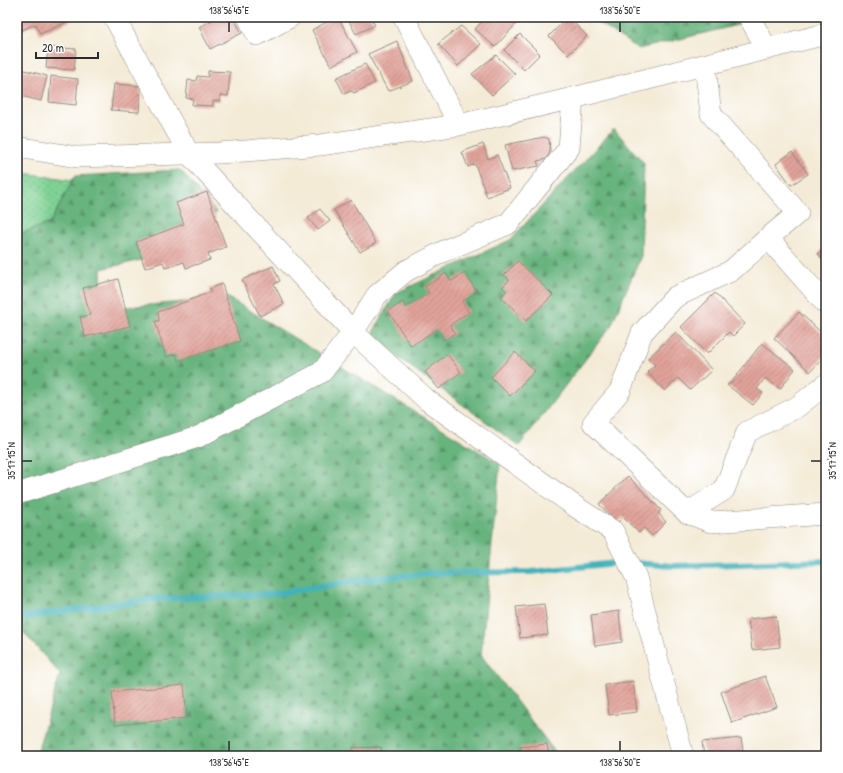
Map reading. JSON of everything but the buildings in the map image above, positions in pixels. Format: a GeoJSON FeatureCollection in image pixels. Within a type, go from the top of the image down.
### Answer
{"type":"FeatureCollection","features":[{"type":"Feature","properties":{"kind":"street"},"geometry":{"type":"LineString","coordinates":[[114,17],[189,154],[353,332],[427,400],[576,507],[613,531],[636,577],[683,756]]}},
{"type":"Feature","properties":{"kind":"street"},"geometry":{"type":"LineString","coordinates":[[248,17],[257,35],[290,17]]}},
{"type":"Feature","properties":{"kind":"street"},"geometry":{"type":"LineString","coordinates":[[404,17],[459,125]]}},
{"type":"Feature","properties":{"kind":"street"},"geometry":{"type":"LineString","coordinates":[[749,17],[767,50]]}},
{"type":"Feature","properties":{"kind":"street"},"geometry":{"type":"LineString","coordinates":[[17,147],[77,157],[189,154],[320,146],[459,125],[705,66],[826,34]]}},
{"type":"Feature","properties":{"kind":"street"},"geometry":{"type":"LineString","coordinates":[[705,66],[711,114],[798,213],[731,271],[676,297],[642,333],[620,391],[593,423],[687,513],[712,522],[826,514]]}},
{"type":"Feature","properties":{"kind":"street"},"geometry":{"type":"LineString","coordinates":[[17,494],[198,437],[322,372],[353,332],[377,295],[406,271],[444,251],[508,224],[569,148],[573,98]]}},
{"type":"Feature","properties":{"kind":"street"},"geometry":{"type":"LineString","coordinates":[[768,238],[826,304]]}},
{"type":"Feature","properties":{"kind":"street"},"geometry":{"type":"LineString","coordinates":[[687,513],[724,490],[747,432],[797,407],[826,384]]}},
{"type":"Feature","properties":{"kind":"green space"},"geometry":{"type":"Polygon","coordinates":[[[589,17],[770,17],[639,49],[589,17]]]}},
{"type":"Feature","properties":{"kind":"green space"},"geometry":{"type":"Polygon","coordinates":[[[614,129],[644,163],[641,256],[611,326],[519,446],[370,337],[396,293],[510,240],[614,129]]]}},
{"type":"Feature","properties":{"kind":"green space"},"geometry":{"type":"Polygon","coordinates":[[[180,170],[217,213],[158,236],[160,256],[101,269],[102,309],[229,298],[500,464],[481,655],[558,756],[36,756],[60,674],[17,625],[17,235],[50,223],[75,176],[180,170]]]}},
{"type":"Feature","properties":{"kind":"green space"},"geometry":{"type":"Polygon","coordinates":[[[17,172],[73,180],[50,223],[17,235],[17,172]]]}},
{"type":"Feature","properties":{"kind":"waterway"},"geometry":{"type":"LineString","coordinates":[[634,563],[674,566],[826,561]]}},
{"type":"Feature","properties":{"kind":"waterway"},"geometry":{"type":"LineString","coordinates":[[17,618],[154,599],[274,594],[361,580],[432,573],[531,572],[625,562]]}}]}
